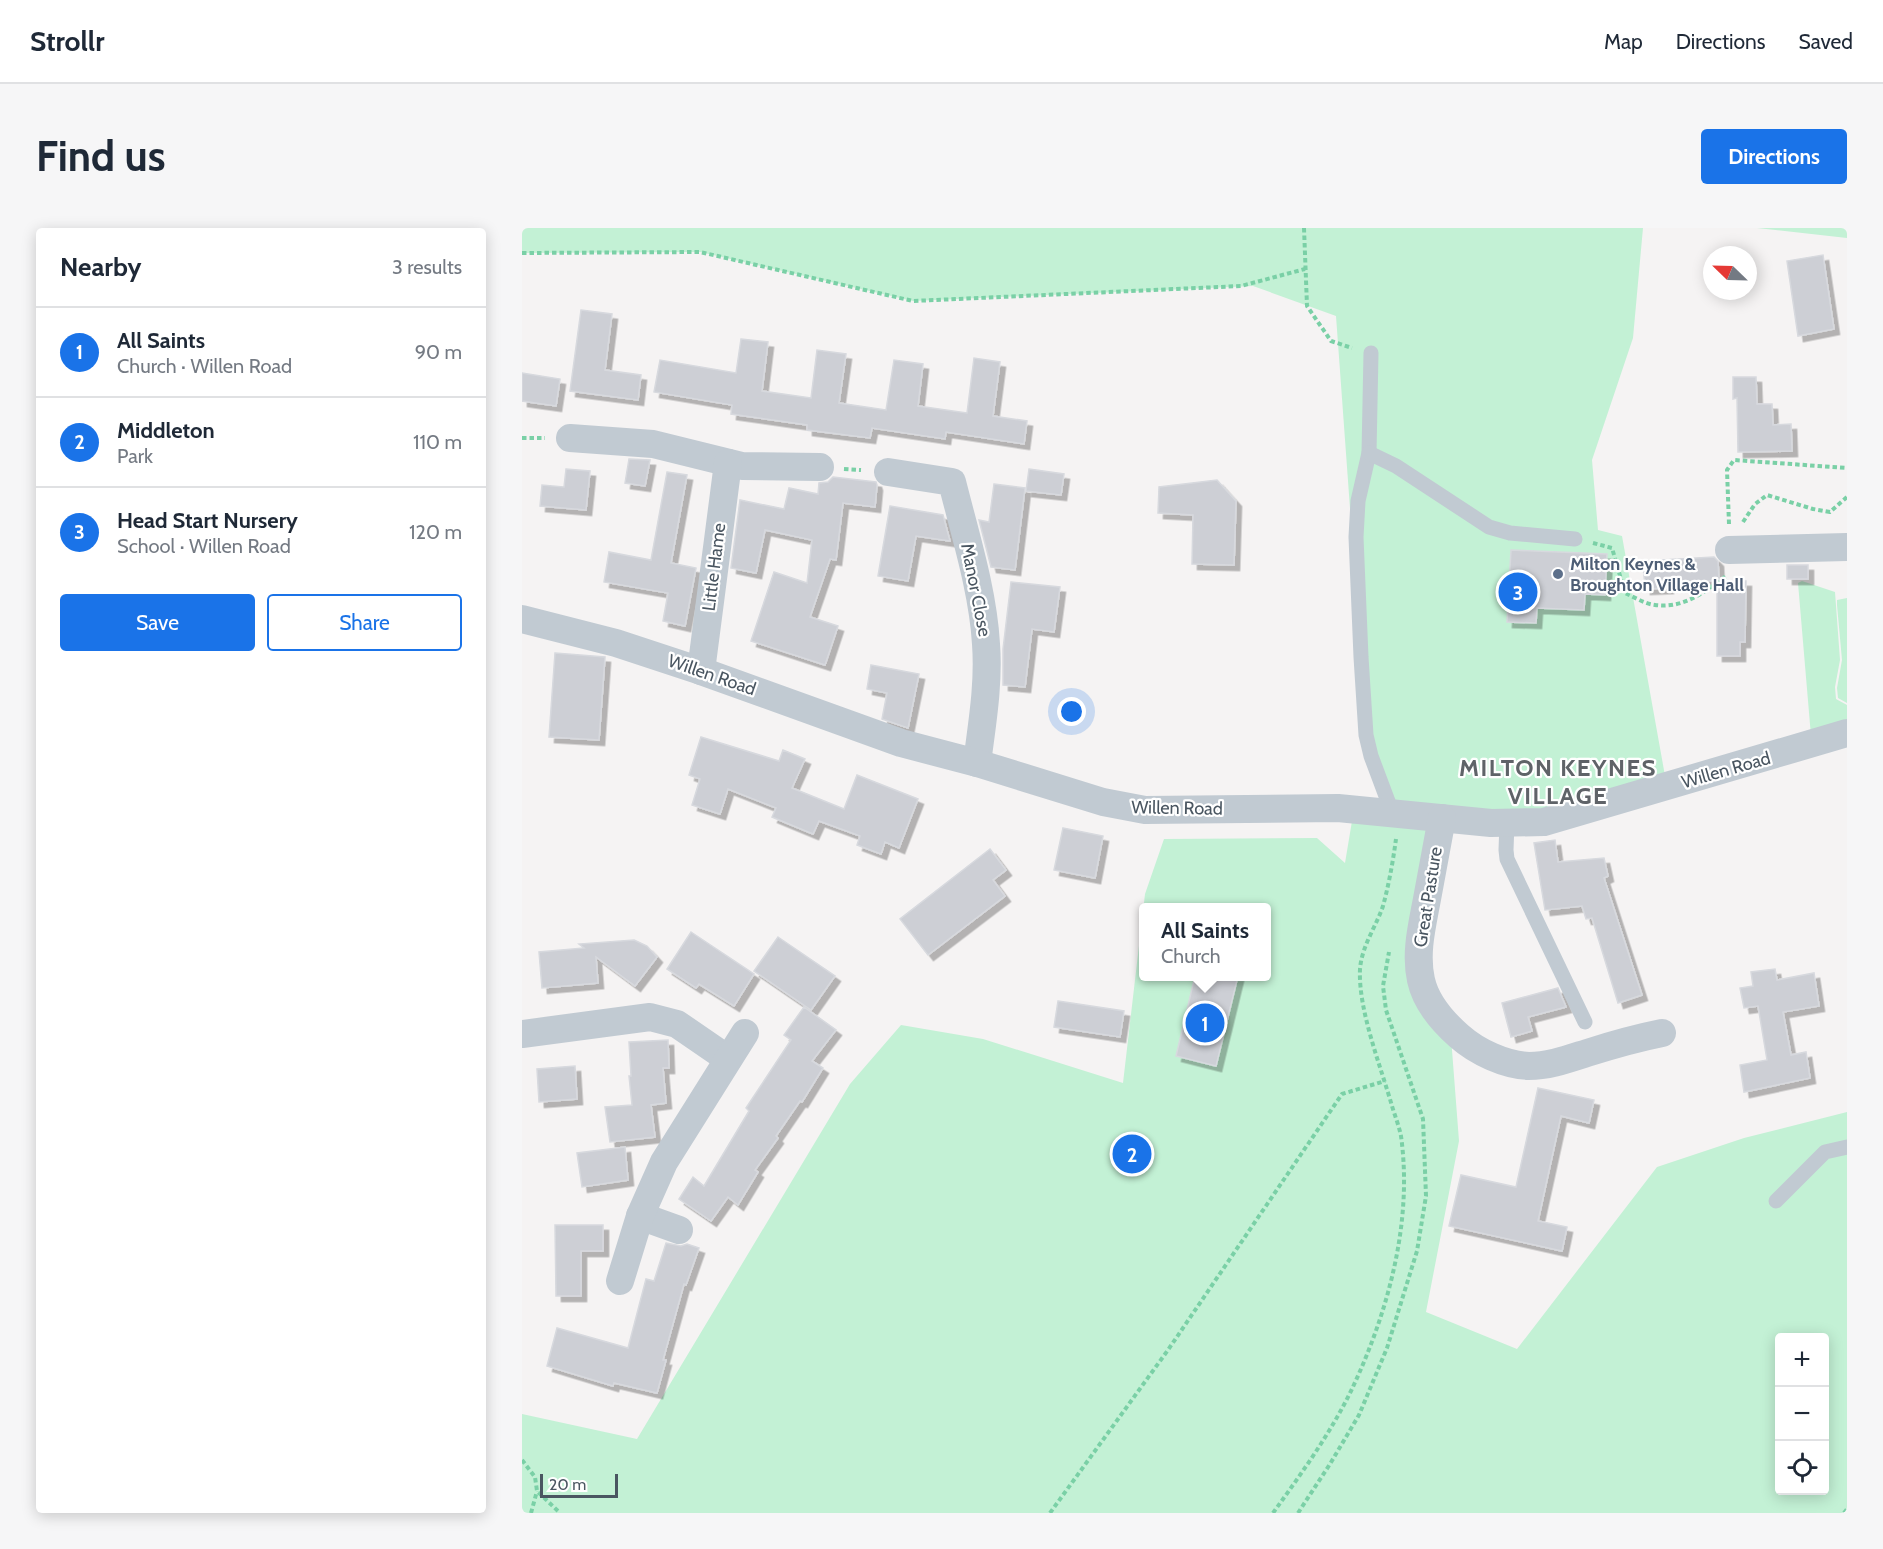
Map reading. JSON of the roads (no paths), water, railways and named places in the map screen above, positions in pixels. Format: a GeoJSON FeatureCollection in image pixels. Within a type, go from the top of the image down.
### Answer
{"type":"FeatureCollection","features":[{"type":"Feature","properties":{"kind":"street"},"geometry":{"type":"LineString","coordinates":[[570,438],[653,444],[700,454],[728,463],[765,467],[820,467]]}},
{"type":"Feature","properties":{"kind":"street","name":"Little Hame"},"geometry":{"type":"LineString","coordinates":[[701,671],[728,463]]}},
{"type":"Feature","properties":{"kind":"street","name":"Manor Close"},"geometry":{"type":"LineString","coordinates":[[888,472],[952,482],[974,570],[986,642],[987,680],[977,763]]}},
{"type":"Feature","properties":{"kind":"street"},"geometry":{"type":"LineString","coordinates":[[1729,541],[1847,547]]}},
{"type":"Feature","properties":{"kind":"street","name":"Willen Road"},"geometry":{"type":"LineString","coordinates":[[522,619],[616,643],[901,743],[977,763],[1103,802],[1136,809],[1162,811],[1338,808],[1507,823],[1544,822],[1847,733]]}},
{"type":"Feature","properties":{"kind":"street","name":"Great Pasture"},"geometry":{"type":"LineString","coordinates":[[1442,818],[1420,939],[1419,960],[1422,982],[1432,1005],[1445,1024],[1467,1043],[1490,1056],[1509,1063],[1528,1066],[1552,1064],[1662,1033]]}},
{"type":"Feature","properties":{"kind":"street"},"geometry":{"type":"LineString","coordinates":[[522,1035],[650,1017],[677,1024],[728,1059]]}},
{"type":"Feature","properties":{"kind":"street"},"geometry":{"type":"LineString","coordinates":[[620,1281],[640,1216],[664,1162],[745,1033]]}},
{"type":"Feature","properties":{"kind":"street"},"geometry":{"type":"LineString","coordinates":[[640,1216],[680,1230]]}},
{"type":"Feature","properties":{"kind":"lane"},"geometry":{"type":"LineString","coordinates":[[1371,353],[1369,453],[1358,501],[1356,537],[1361,657],[1366,735],[1371,756],[1392,812]]}},
{"type":"Feature","properties":{"kind":"lane"},"geometry":{"type":"LineString","coordinates":[[1369,453],[1396,466],[1489,527],[1516,534],[1575,539]]}},
{"type":"Feature","properties":{"kind":"lane"},"geometry":{"type":"LineString","coordinates":[[1507,823],[1507,859],[1585,1022]]}},
{"type":"Feature","properties":{"kind":"lane"},"geometry":{"type":"LineString","coordinates":[[1776,1201],[1825,1152],[1847,1147]]}},
{"type":"Feature","properties":{"kind":"place","name":"Milton Keynes & Broughton Village Hall"},"geometry":{"type":"Point","coordinates":[1558,574]}},
{"type":"Feature","properties":{"kind":"place","name":"Head Start Nursery"},"geometry":{"type":"Point","coordinates":[1518,592]}},
{"type":"Feature","properties":{"kind":"place","name":"All Saints"},"geometry":{"type":"Point","coordinates":[1205,1023]}},
{"type":"Feature","properties":{"kind":"place","name":"Middleton"},"geometry":{"type":"Point","coordinates":[1132,1154]}},
{"type":"Feature","properties":{"kind":"district","name":"MILTON KEYNES VILLAGE"},"geometry":{"type":"Point","coordinates":[1558,781]}}]}
